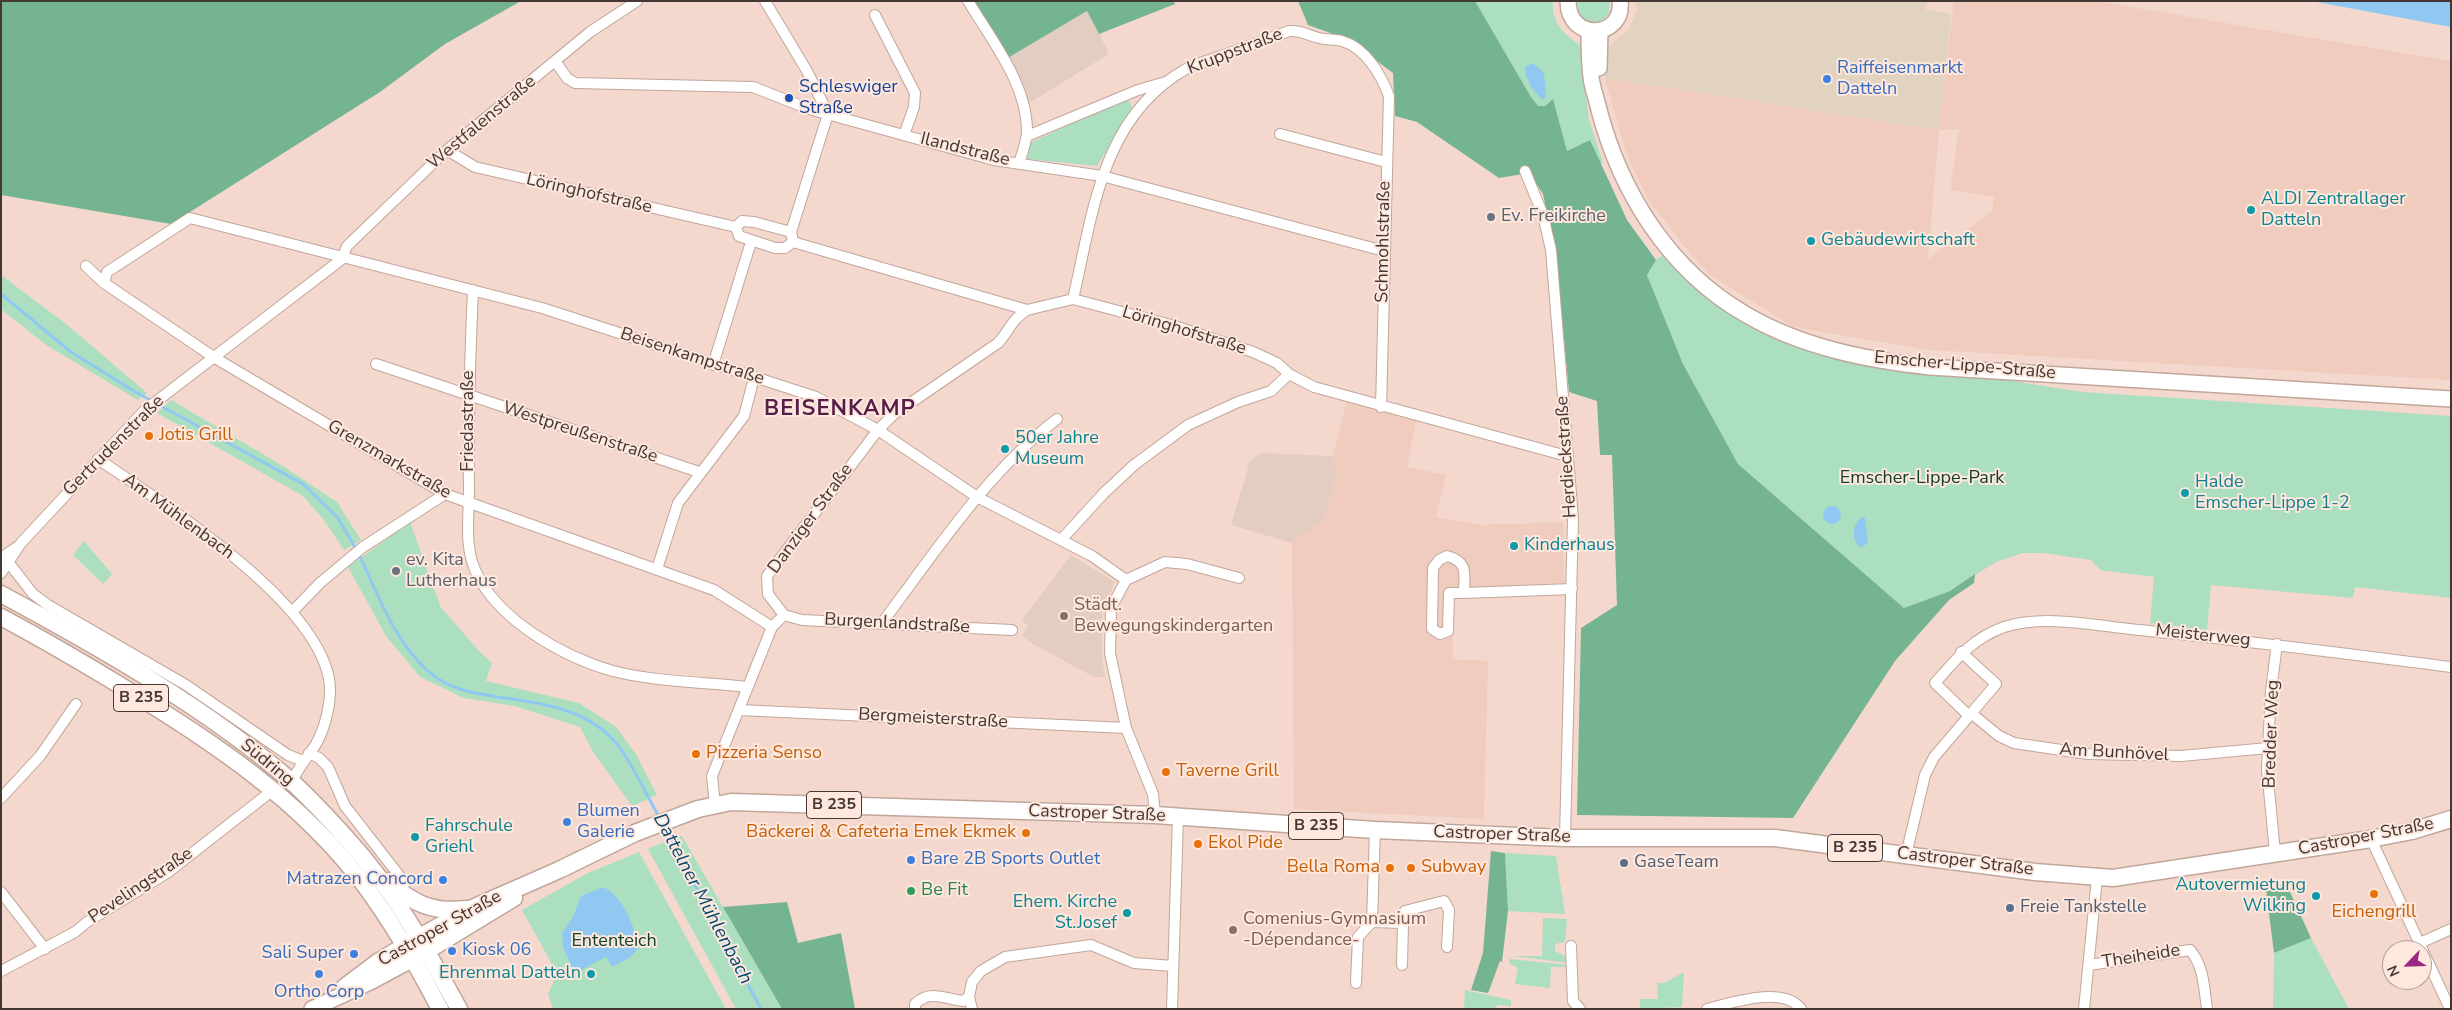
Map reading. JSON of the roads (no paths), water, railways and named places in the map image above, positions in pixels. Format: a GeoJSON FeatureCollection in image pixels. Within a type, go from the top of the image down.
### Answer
{"type":"FeatureCollection","features":[{"type":"Feature","properties":{"kind":"main road","name":"Südring"},"geometry":{"type":"LineString","coordinates":[[1,594],[141,674],[238,739],[292,782],[366,861],[416,949],[440,1009]]}},
{"type":"Feature","properties":{"kind":"main road","name":"Südring"},"geometry":{"type":"LineString","coordinates":[[1,617],[188,726],[273,790],[312,826],[362,882],[416,949],[459,1009]]}},
{"type":"Feature","properties":{"kind":"main road","name":"Castroper Straße"},"geometry":{"type":"LineString","coordinates":[[416,949],[470,909],[559,870],[650,826],[715,805],[731,802],[1155,815],[1375,830],[1565,838],[1775,838],[2035,872],[2097,878],[2112,878],[2371,839],[2429,827],[2451,819]]}},
{"type":"Feature","properties":{"kind":"main road","name":"B 235"},"geometry":{"type":"LineString","coordinates":[[366,861],[402,894],[421,904],[448,911],[470,909]]}},
{"type":"Feature","properties":{"kind":"main road","name":"Castroper Straße"},"geometry":{"type":"LineString","coordinates":[[416,949],[559,870]]}},
{"type":"Feature","properties":{"kind":"street","name":"Westfalenstraße"},"geometry":{"type":"LineString","coordinates":[[342,259],[347,246],[447,150],[590,32],[637,1]]}},
{"type":"Feature","properties":{"kind":"street"},"geometry":{"type":"LineString","coordinates":[[766,1],[828,114],[792,237]]}},
{"type":"Feature","properties":{"kind":"street"},"geometry":{"type":"LineString","coordinates":[[968,1],[1019,88],[1026,115],[1027,136],[1019,163]]}},
{"type":"Feature","properties":{"kind":"street"},"geometry":{"type":"LineString","coordinates":[[1568,1],[1568,12],[1572,21],[1579,27],[1594,31],[1615,21],[1619,13],[1620,1]]}},
{"type":"Feature","properties":{"kind":"street"},"geometry":{"type":"LineString","coordinates":[[875,15],[915,93],[914,107],[904,135]]}},
{"type":"Feature","properties":{"kind":"street","name":"Kruppstraße"},"geometry":{"type":"LineString","coordinates":[[1073,299],[1102,176],[1117,139],[1139,108],[1167,81],[1188,68],[1289,31],[1301,30],[1318,38],[1344,42],[1351,46],[1369,62],[1382,78]]}},
{"type":"Feature","properties":{"kind":"street","name":"Emscher-Lippe-Straße"},"geometry":{"type":"LineString","coordinates":[[1594,31],[1591,78],[1612,155],[1637,206],[1653,229],[1691,273],[1745,314],[1779,331],[1820,346],[1876,361],[1930,367],[2451,399]]}},
{"type":"Feature","properties":{"kind":"street","name":"Ilandstraße"},"geometry":{"type":"LineString","coordinates":[[555,61],[567,78],[575,83],[753,87],[789,102],[828,114],[994,160],[1102,176],[1384,251]]}},
{"type":"Feature","properties":{"kind":"street","name":"Schmohlstraße"},"geometry":{"type":"LineString","coordinates":[[1381,407],[1389,96],[1382,78]]}},
{"type":"Feature","properties":{"kind":"street"},"geometry":{"type":"LineString","coordinates":[[1027,136],[1138,90],[1167,81]]}},
{"type":"Feature","properties":{"kind":"street"},"geometry":{"type":"LineString","coordinates":[[1280,134],[1386,162]]}},
{"type":"Feature","properties":{"kind":"street","name":"Löringhofstraße"},"geometry":{"type":"LineString","coordinates":[[447,150],[474,167],[736,227],[742,221],[754,222],[792,237],[1027,310],[1073,299],[1175,326],[1253,352],[1277,363],[1289,374],[1314,387],[1381,407],[1567,456]]}},
{"type":"Feature","properties":{"kind":"street","name":"Herdieckstraße"},"geometry":{"type":"LineString","coordinates":[[1525,171],[1543,215],[1551,250],[1572,519],[1572,589],[1565,838]]}},
{"type":"Feature","properties":{"kind":"street","name":"Beisenkampstraße"},"geometry":{"type":"LineString","coordinates":[[104,283],[107,272],[190,218],[342,259],[542,308],[816,397],[878,430],[977,497],[1092,556],[1126,580]]}},
{"type":"Feature","properties":{"kind":"street"},"geometry":{"type":"LineString","coordinates":[[713,364],[751,242],[739,236],[736,227]]}},
{"type":"Feature","properties":{"kind":"street","name":"Löringhofstraße"},"geometry":{"type":"LineString","coordinates":[[751,242],[785,248],[792,237]]}},
{"type":"Feature","properties":{"kind":"street"},"geometry":{"type":"LineString","coordinates":[[215,358],[342,259]]}},
{"type":"Feature","properties":{"kind":"street","name":"Grenzmarkstraße"},"geometry":{"type":"LineString","coordinates":[[86,266],[104,283],[215,358],[445,494],[714,590],[772,627]]}},
{"type":"Feature","properties":{"kind":"street","name":"Friedastraße"},"geometry":{"type":"LineString","coordinates":[[473,290],[468,396],[469,502],[467,531],[475,571],[494,602],[528,630],[578,658],[613,671],[667,679],[748,687]]}},
{"type":"Feature","properties":{"kind":"street","name":"Danziger Straße"},"geometry":{"type":"LineString","coordinates":[[784,615],[768,594],[767,576],[878,430],[893,415],[998,343],[1008,332],[1015,317],[1027,310]]}},
{"type":"Feature","properties":{"kind":"street","name":"Gertrudenstraße"},"geometry":{"type":"LineString","coordinates":[[1,573],[5,560],[145,410],[215,358]]}},
{"type":"Feature","properties":{"kind":"street","name":"Westpreußenstraße"},"geometry":{"type":"LineString","coordinates":[[376,364],[699,472]]}},
{"type":"Feature","properties":{"kind":"street"},"geometry":{"type":"LineString","coordinates":[[1061,540],[1104,493],[1134,465],[1188,425],[1238,402],[1271,391],[1289,374]]}},
{"type":"Feature","properties":{"kind":"street"},"geometry":{"type":"LineString","coordinates":[[657,569],[678,503],[699,472],[744,416],[754,378]]}},
{"type":"Feature","properties":{"kind":"street"},"geometry":{"type":"LineString","coordinates":[[881,624],[977,497],[1037,434],[1057,419]]}},
{"type":"Feature","properties":{"kind":"street","name":"Am Mühlenbach"},"geometry":{"type":"LineString","coordinates":[[98,459],[215,540],[292,612],[321,653],[330,687],[326,718],[316,743],[292,782]]}},
{"type":"Feature","properties":{"kind":"street"},"geometry":{"type":"LineString","coordinates":[[292,612],[320,583],[364,546],[445,494]]}},
{"type":"Feature","properties":{"kind":"street"},"geometry":{"type":"LineString","coordinates":[[1464,593],[1464,568],[1458,559],[1447,556],[1439,560],[1433,568],[1432,629],[1440,634],[1448,631],[1450,593],[1464,593],[1572,589]]}},
{"type":"Feature","properties":{"kind":"street","name":"Südring"},"geometry":{"type":"LineString","coordinates":[[5,560],[34,594],[48,605],[186,685],[288,755],[319,758],[328,767],[345,806],[405,884]]}},
{"type":"Feature","properties":{"kind":"street"},"geometry":{"type":"LineString","coordinates":[[1155,815],[1153,794],[1126,728],[1110,653],[1111,608],[1126,580],[1165,562],[1187,564],[1239,578]]}},
{"type":"Feature","properties":{"kind":"street"},"geometry":{"type":"LineString","coordinates":[[715,805],[712,776],[772,627],[784,615]]}},
{"type":"Feature","properties":{"kind":"street","name":"Burgenlandstraße"},"geometry":{"type":"LineString","coordinates":[[784,615],[802,620],[1012,630]]}},
{"type":"Feature","properties":{"kind":"street","name":"Meisterweg"},"geometry":{"type":"LineString","coordinates":[[1970,714],[1935,683],[1961,652],[1984,635],[2006,627],[2051,621],[2278,644],[2451,668]]}},
{"type":"Feature","properties":{"kind":"street","name":"Bredder Weg"},"geometry":{"type":"LineString","coordinates":[[2275,853],[2267,769],[2271,690],[2278,644]]}},
{"type":"Feature","properties":{"kind":"street"},"geometry":{"type":"LineString","coordinates":[[1906,855],[1925,775],[1934,757],[1996,684],[1961,652]]}},
{"type":"Feature","properties":{"kind":"street"},"geometry":{"type":"LineString","coordinates":[[1,798],[40,756],[76,704]]}},
{"type":"Feature","properties":{"kind":"street","name":"Bergmeisterstraße"},"geometry":{"type":"LineString","coordinates":[[739,710],[1126,728]]}},
{"type":"Feature","properties":{"kind":"street","name":"Am Bunhövel"},"geometry":{"type":"LineString","coordinates":[[1970,714],[1999,736],[2014,743],[2088,754],[2181,756],[2268,748]]}},
{"type":"Feature","properties":{"kind":"street","name":"Pevelingstraße"},"geometry":{"type":"LineString","coordinates":[[1,971],[75,932],[87,922],[167,873],[273,790]]}},
{"type":"Feature","properties":{"kind":"street"},"geometry":{"type":"LineString","coordinates":[[1172,1009],[1172,931],[1178,817]]}},
{"type":"Feature","properties":{"kind":"street"},"geometry":{"type":"LineString","coordinates":[[1356,983],[1358,938],[1372,922],[1375,830]]}},
{"type":"Feature","properties":{"kind":"street"},"geometry":{"type":"LineString","coordinates":[[2371,839],[2419,940]]}},
{"type":"Feature","properties":{"kind":"street"},"geometry":{"type":"LineString","coordinates":[[2084,1009],[2097,878]]}},
{"type":"Feature","properties":{"kind":"street"},"geometry":{"type":"LineString","coordinates":[[1,892],[45,948]]}},
{"type":"Feature","properties":{"kind":"street"},"geometry":{"type":"LineString","coordinates":[[1402,965],[1404,911],[1444,901],[1449,910],[1447,947]]}},
{"type":"Feature","properties":{"kind":"street"},"geometry":{"type":"LineString","coordinates":[[1372,922],[1403,923]]}},
{"type":"Feature","properties":{"kind":"street"},"geometry":{"type":"LineString","coordinates":[[2427,940],[2451,929]]}},
{"type":"Feature","properties":{"kind":"street"},"geometry":{"type":"LineString","coordinates":[[972,1009],[969,997],[972,982],[981,971],[1004,957],[1091,945],[1108,950],[1134,963],[1173,966]]}},
{"type":"Feature","properties":{"kind":"street"},"geometry":{"type":"LineString","coordinates":[[1571,946],[1573,1001],[1580,1009]]}},
{"type":"Feature","properties":{"kind":"street","name":"Castroper Straße"},"geometry":{"type":"LineString","coordinates":[[312,1009],[372,981],[416,949]]}},
{"type":"Feature","properties":{"kind":"street","name":"Theiheide"},"geometry":{"type":"LineString","coordinates":[[2089,966],[2190,950],[2198,958],[2207,1009]]}},
{"type":"Feature","properties":{"kind":"street"},"geometry":{"type":"LineString","coordinates":[[2432,969],[2450,1009]]}},
{"type":"Feature","properties":{"kind":"street"},"geometry":{"type":"LineString","coordinates":[[915,1009],[915,1004],[922,996],[933,994],[963,1001],[969,997]]}},
{"type":"Feature","properties":{"kind":"street"},"geometry":{"type":"LineString","coordinates":[[1707,1009],[1751,1004],[1778,996],[1789,998],[1801,1009]]}},
{"type":"Feature","properties":{"kind":"water"},"geometry":{"type":"Polygon","coordinates":[[[2311,1],[2451,1],[2451,27],[2311,1]]]}},
{"type":"Feature","properties":{"kind":"water"},"geometry":{"type":"Polygon","coordinates":[[[1533,63],[1544,73],[1546,96],[1543,100],[1533,89],[1526,76],[1525,67],[1533,63]]]}},
{"type":"Feature","properties":{"kind":"water"},"geometry":{"type":"Polygon","coordinates":[[[1832,506],[1840,511],[1841,515],[1836,523],[1832,524],[1824,519],[1823,515],[1828,507],[1832,506]]]}},
{"type":"Feature","properties":{"kind":"water"},"geometry":{"type":"Polygon","coordinates":[[[1862,517],[1865,518],[1868,542],[1860,547],[1855,540],[1854,532],[1856,524],[1862,517]]]}},
{"type":"Feature","properties":{"kind":"water"},"geometry":{"type":"Polygon","coordinates":[[[603,887],[617,898],[627,913],[639,948],[629,958],[612,967],[606,957],[575,973],[563,948],[562,933],[573,917],[581,896],[603,887]]]}},
{"type":"Feature","properties":{"kind":"waterway"},"geometry":{"type":"LineString","coordinates":[[1,294],[71,352],[132,390],[303,484],[338,518],[356,549]]}},
{"type":"Feature","properties":{"kind":"waterway"},"geometry":{"type":"LineString","coordinates":[[359,554],[396,631],[416,659],[428,671],[444,682],[461,689],[479,694],[548,705],[580,716],[595,724],[620,748],[636,773],[659,817]]}},
{"type":"Feature","properties":{"kind":"waterway","name":"Dattelner Mühlenbach"},"geometry":{"type":"LineString","coordinates":[[664,827],[761,1009]]}},
{"type":"Feature","properties":{"kind":"place","name":"Raiffeisenmarkt Datteln"},"geometry":{"type":"Point","coordinates":[1827,79]}},
{"type":"Feature","properties":{"kind":"place","name":"Schleswiger Straße"},"geometry":{"type":"Point","coordinates":[789,98]}},
{"type":"Feature","properties":{"kind":"place","name":"ALDI Zentrallager Datteln"},"geometry":{"type":"Point","coordinates":[2251,210]}},
{"type":"Feature","properties":{"kind":"place","name":"Ev. Freikirche"},"geometry":{"type":"Point","coordinates":[1491,217]}},
{"type":"Feature","properties":{"kind":"place","name":"Gebäudewirtschaft"},"geometry":{"type":"Point","coordinates":[1811,241]}},
{"type":"Feature","properties":{"kind":"place","name":"Jotis Grill"},"geometry":{"type":"Point","coordinates":[149,436]}},
{"type":"Feature","properties":{"kind":"place","name":"50er Jahre Museum"},"geometry":{"type":"Point","coordinates":[1005,449]}},
{"type":"Feature","properties":{"kind":"place","name":"Halde Emscher-Lippe 1-2"},"geometry":{"type":"Point","coordinates":[2185,493]}},
{"type":"Feature","properties":{"kind":"place","name":"Kinderhaus"},"geometry":{"type":"Point","coordinates":[1514,546]}},
{"type":"Feature","properties":{"kind":"place","name":"ev. Kita Lutherhaus"},"geometry":{"type":"Point","coordinates":[396,571]}},
{"type":"Feature","properties":{"kind":"place","name":"Städt. Bewegungskindergarten"},"geometry":{"type":"Point","coordinates":[1064,616]}},
{"type":"Feature","properties":{"kind":"place","name":"Pizzeria Senso"},"geometry":{"type":"Point","coordinates":[696,754]}},
{"type":"Feature","properties":{"kind":"place","name":"Taverne Grill"},"geometry":{"type":"Point","coordinates":[1166,772]}},
{"type":"Feature","properties":{"kind":"place","name":"Blumen Galerie"},"geometry":{"type":"Point","coordinates":[567,822]}},
{"type":"Feature","properties":{"kind":"place","name":"Bäckerei & Cafeteria Emek Ekmek"},"geometry":{"type":"Point","coordinates":[1026,833]}},
{"type":"Feature","properties":{"kind":"place","name":"Fahrschule Griehl"},"geometry":{"type":"Point","coordinates":[415,837]}},
{"type":"Feature","properties":{"kind":"place","name":"Ekol Pide"},"geometry":{"type":"Point","coordinates":[1198,844]}},
{"type":"Feature","properties":{"kind":"place","name":"Bare 2B Sports Outlet"},"geometry":{"type":"Point","coordinates":[911,860]}},
{"type":"Feature","properties":{"kind":"place","name":"GaseTeam"},"geometry":{"type":"Point","coordinates":[1624,863]}},
{"type":"Feature","properties":{"kind":"place","name":"Bella Roma"},"geometry":{"type":"Point","coordinates":[1390,868]}},
{"type":"Feature","properties":{"kind":"place","name":"Subway"},"geometry":{"type":"Point","coordinates":[1411,868]}},
{"type":"Feature","properties":{"kind":"place","name":"Matrazen Concord"},"geometry":{"type":"Point","coordinates":[443,880]}},
{"type":"Feature","properties":{"kind":"place","name":"Be Fit"},"geometry":{"type":"Point","coordinates":[911,891]}},
{"type":"Feature","properties":{"kind":"place","name":"Eichengrill"},"geometry":{"type":"Point","coordinates":[2374,894]}},
{"type":"Feature","properties":{"kind":"place","name":"Autovermietung Wilking"},"geometry":{"type":"Point","coordinates":[2316,896]}},
{"type":"Feature","properties":{"kind":"place","name":"Freie Tankstelle"},"geometry":{"type":"Point","coordinates":[2010,908]}},
{"type":"Feature","properties":{"kind":"place","name":"Ehem. Kirche St.Josef"},"geometry":{"type":"Point","coordinates":[1127,913]}},
{"type":"Feature","properties":{"kind":"place","name":"Comenius-Gymnasium -Dépendance-"},"geometry":{"type":"Point","coordinates":[1233,930]}},
{"type":"Feature","properties":{"kind":"place","name":"Kiosk 06"},"geometry":{"type":"Point","coordinates":[452,951]}},
{"type":"Feature","properties":{"kind":"place","name":"Sali Super"},"geometry":{"type":"Point","coordinates":[354,954]}},
{"type":"Feature","properties":{"kind":"place","name":"Ortho Corp"},"geometry":{"type":"Point","coordinates":[319,974]}},
{"type":"Feature","properties":{"kind":"place","name":"Ehrenmal Datteln"},"geometry":{"type":"Point","coordinates":[591,974]}},
{"type":"Feature","properties":{"kind":"district","name":"BEISENKAMP"},"geometry":{"type":"Point","coordinates":[840,410]}},
{"type":"Feature","properties":{"kind":"park label","name":"Emscher-Lippe-Park"},"geometry":{"type":"Point","coordinates":[1922,479]}},
{"type":"Feature","properties":{"kind":"park label","name":"Ententeich"},"geometry":{"type":"Point","coordinates":[614,942]}}]}
